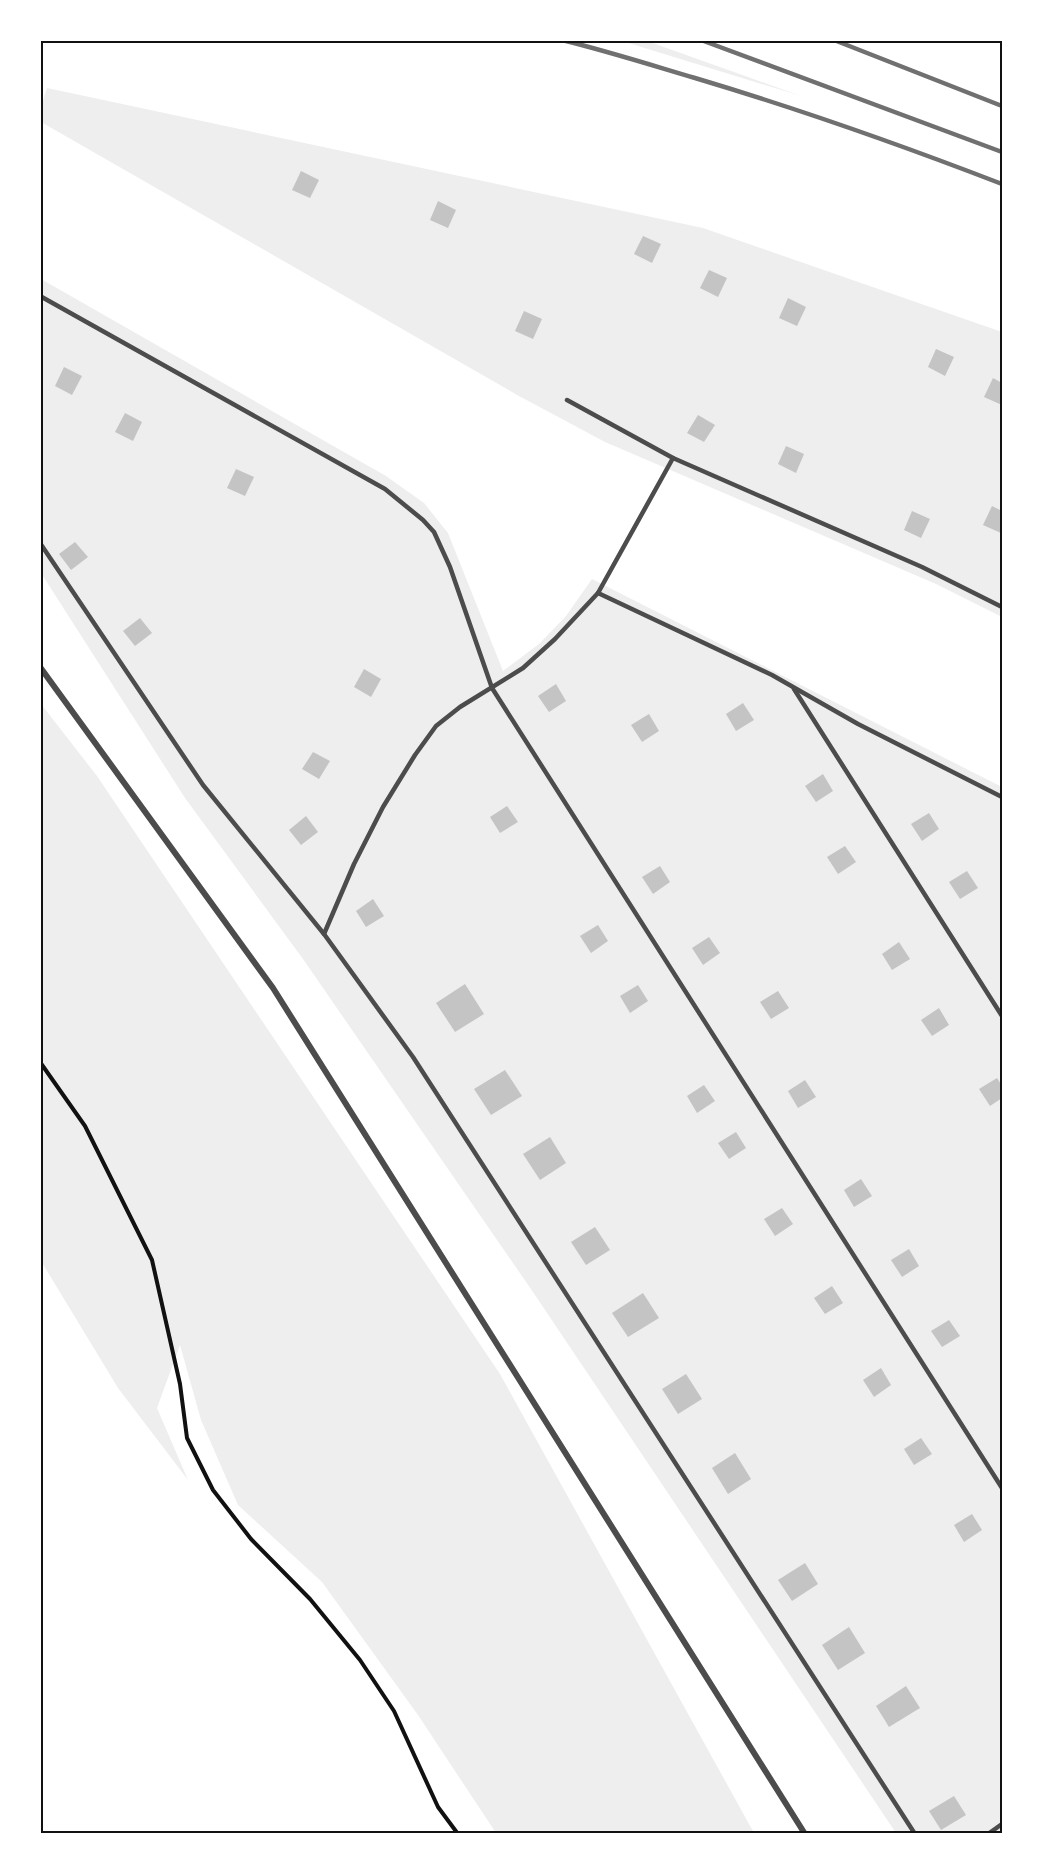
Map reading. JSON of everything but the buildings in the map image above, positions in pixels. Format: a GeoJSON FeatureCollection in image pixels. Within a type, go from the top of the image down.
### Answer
{"type":"FeatureCollection","features":[{"type":"Feature","properties":{"kind":"street"},"geometry":{"type":"LineString","coordinates":[[40,667],[273,988],[805,1833]]}},
{"type":"Feature","properties":{"kind":"lane"},"geometry":{"type":"LineString","coordinates":[[40,296],[385,489],[434,532],[450,567],[492,688],[1002,1488]]}},
{"type":"Feature","properties":{"kind":"lane"},"geometry":{"type":"LineString","coordinates":[[567,400],[673,458],[922,567],[1002,607]]}},
{"type":"Feature","properties":{"kind":"lane"},"geometry":{"type":"LineString","coordinates":[[324,934],[354,864],[383,807],[436,726],[460,707],[523,668],[555,639],[598,593],[673,458]]}},
{"type":"Feature","properties":{"kind":"lane"},"geometry":{"type":"LineString","coordinates":[[40,543],[203,785],[324,934],[413,1057],[915,1833]]}},
{"type":"Feature","properties":{"kind":"lane"},"geometry":{"type":"LineString","coordinates":[[598,593],[762,670],[858,724],[1002,797]]}},
{"type":"Feature","properties":{"kind":"lane"},"geometry":{"type":"LineString","coordinates":[[792,686],[1002,1016]]}},
{"type":"Feature","properties":{"kind":"lane"},"geometry":{"type":"LineString","coordinates":[[988,1833],[1002,1824]]}},
{"type":"Feature","properties":{"kind":"path"},"geometry":{"type":"LineString","coordinates":[[40,1062],[85,1126],[152,1260],[180,1384],[187,1438],[213,1490],[251,1539],[310,1599],[360,1660],[394,1711],[438,1807],[458,1833]]}},
{"type":"Feature","properties":{"kind":"shaded area"},"geometry":{"type":"Polygon","coordinates":[[[622,41],[647,41],[801,96],[622,41]]]}},
{"type":"Feature","properties":{"kind":"shaded area"},"geometry":{"type":"Polygon","coordinates":[[[47,88],[703,228],[1002,332],[1002,617],[936,584],[605,442],[519,396],[41,122],[41,107],[47,88]]]}},
{"type":"Feature","properties":{"kind":"shaded area"},"geometry":{"type":"Polygon","coordinates":[[[41,279],[386,476],[424,503],[448,533],[503,671],[539,644],[566,616],[592,579],[1002,787],[1002,1833],[896,1833],[533,1292],[303,959],[185,798],[41,573],[41,279]]]}},
{"type":"Feature","properties":{"kind":"shaded area"},"geometry":{"type":"Polygon","coordinates":[[[41,704],[97,776],[500,1374],[754,1833],[496,1833],[418,1715],[322,1582],[238,1505],[201,1420],[180,1345],[157,1408],[188,1480],[118,1388],[41,1261],[41,704]]]}},
{"type":"Feature","properties":{"kind":"railway"},"geometry":{"type":"LineString","coordinates":[[562,40],[773,102],[888,141],[1002,184]]}},
{"type":"Feature","properties":{"kind":"railway"},"geometry":{"type":"LineString","coordinates":[[701,40],[1002,152]]}},
{"type":"Feature","properties":{"kind":"railway"},"geometry":{"type":"LineString","coordinates":[[834,40],[1002,106]]}}]}
